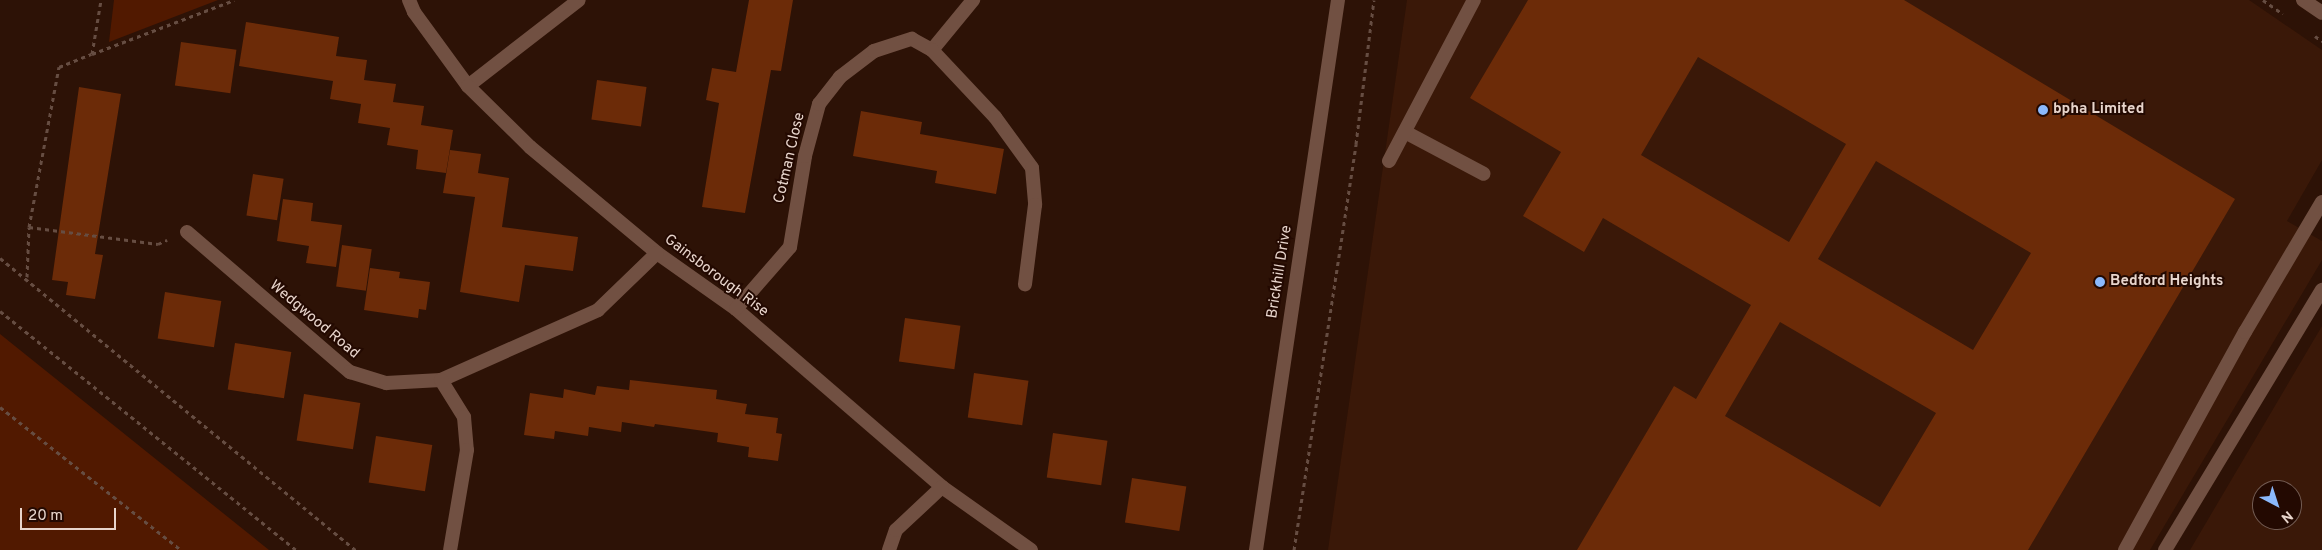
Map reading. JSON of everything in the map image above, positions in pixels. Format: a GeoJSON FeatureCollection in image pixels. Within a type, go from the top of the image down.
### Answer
{"type":"FeatureCollection","features":[{"type":"Feature","properties":{"kind":"street","name":"Gainsborough Rise"},"geometry":{"type":"LineString","coordinates":[[409,0],[414,12],[468,86],[530,146],[657,253],[736,309],[942,487],[1031,550]]}},
{"type":"Feature","properties":{"kind":"street"},"geometry":{"type":"LineString","coordinates":[[468,86],[579,0]]}},
{"type":"Feature","properties":{"kind":"street"},"geometry":{"type":"LineString","coordinates":[[932,50],[974,0]]}},
{"type":"Feature","properties":{"kind":"street","name":"Brickhill Drive"},"geometry":{"type":"LineString","coordinates":[[1256,550],[1338,0]]}},
{"type":"Feature","properties":{"kind":"street"},"geometry":{"type":"LineString","coordinates":[[1389,161],[1474,0]]}},
{"type":"Feature","properties":{"kind":"street"},"geometry":{"type":"LineString","coordinates":[[2303,0],[2322,13]]}},
{"type":"Feature","properties":{"kind":"street","name":"Cotman Close"},"geometry":{"type":"LineString","coordinates":[[736,309],[790,247],[805,156],[819,104],[840,77],[874,51],[912,39],[932,50],[995,116],[1032,168],[1034,205],[1025,284]]}},
{"type":"Feature","properties":{"kind":"street"},"geometry":{"type":"LineString","coordinates":[[1405,132],[1484,174]]}},
{"type":"Feature","properties":{"kind":"street"},"geometry":{"type":"LineString","coordinates":[[2125,550],[2245,332],[2322,202]]}},
{"type":"Feature","properties":{"kind":"street","name":"Wedgwood Road"},"geometry":{"type":"LineString","coordinates":[[187,232],[350,372],[386,384],[441,380],[598,310],[657,253]]}},
{"type":"Feature","properties":{"kind":"street"},"geometry":{"type":"LineString","coordinates":[[2165,550],[2322,290]]}},
{"type":"Feature","properties":{"kind":"street"},"geometry":{"type":"LineString","coordinates":[[441,380],[464,417],[466,450],[450,550]]}},
{"type":"Feature","properties":{"kind":"street"},"geometry":{"type":"LineString","coordinates":[[890,550],[896,530],[942,487]]}},
{"type":"Feature","properties":{"kind":"path"},"geometry":{"type":"LineString","coordinates":[[92,54],[101,0]]}},
{"type":"Feature","properties":{"kind":"path"},"geometry":{"type":"LineString","coordinates":[[27,278],[30,226],[58,67],[234,0]]}},
{"type":"Feature","properties":{"kind":"path"},"geometry":{"type":"LineString","coordinates":[[1294,550],[1354,154],[1374,0]]}},
{"type":"Feature","properties":{"kind":"path"},"geometry":{"type":"LineString","coordinates":[[30,226],[158,244],[187,232]]}},
{"type":"Feature","properties":{"kind":"path"},"geometry":{"type":"LineString","coordinates":[[0,258],[27,278],[354,550]]}},
{"type":"Feature","properties":{"kind":"path"},"geometry":{"type":"LineString","coordinates":[[0,311],[296,550]]}},
{"type":"Feature","properties":{"kind":"path"},"geometry":{"type":"LineString","coordinates":[[0,407],[181,550]]}},
{"type":"Feature","properties":{"kind":"shaded area"},"geometry":{"type":"Polygon","coordinates":[[[114,0],[218,0],[109,42],[114,0]]]}},
{"type":"Feature","properties":{"kind":"shaded area"},"geometry":{"type":"Polygon","coordinates":[[[1407,0],[2249,0],[2322,50],[2322,160],[2287,221],[2322,241],[2322,260],[2150,550],[1328,550],[1407,0]]]}},
{"type":"Feature","properties":{"kind":"shaded area"},"geometry":{"type":"Polygon","coordinates":[[[2322,326],[2322,550],[2190,550],[2322,326]]]}},
{"type":"Feature","properties":{"kind":"shaded area"},"geometry":{"type":"Polygon","coordinates":[[[0,334],[269,550],[0,550],[0,334]]]}},
{"type":"Feature","properties":{"kind":"building"},"geometry":{"type":"Polygon","coordinates":[[[749,0],[793,0],[781,71],[771,70],[745,213],[702,207],[719,103],[706,100],[712,68],[736,72],[749,0]]]}},
{"type":"Feature","properties":{"kind":"building","name":"Bedford Heights"},"geometry":{"type":"Polygon","coordinates":[[[1528,0],[1904,0],[2235,199],[2028,550],[1577,550],[1674,386],[1696,399],[1751,305],[1603,218],[1584,252],[1523,216],[1561,152],[1470,98],[1528,0]],[[1698,57],[1641,155],[1789,242],[1846,144],[1698,57]],[[1876,161],[1818,259],[1973,350],[2031,253],[1876,161]],[[1780,322],[1725,416],[1880,507],[1936,413],[1780,322]]]}},
{"type":"Feature","properties":{"kind":"building"},"geometry":{"type":"Polygon","coordinates":[[[246,22],[339,37],[336,56],[367,60],[364,80],[396,84],[393,102],[424,106],[421,125],[453,130],[446,173],[416,169],[418,150],[387,145],[390,128],[358,123],[361,104],[330,99],[333,81],[239,66],[246,22]]]}},
{"type":"Feature","properties":{"kind":"building"},"geometry":{"type":"Polygon","coordinates":[[[181,42],[236,50],[230,93],[175,86],[181,42]]]}},
{"type":"Feature","properties":{"kind":"building"},"geometry":{"type":"Polygon","coordinates":[[[597,80],[647,87],[641,127],[591,120],[597,80]]]}},
{"type":"Feature","properties":{"kind":"building"},"geometry":{"type":"Polygon","coordinates":[[[79,87],[121,94],[95,254],[103,255],[95,299],[66,295],[68,282],[52,280],[79,87]]]}},
{"type":"Feature","properties":{"kind":"building"},"geometry":{"type":"Polygon","coordinates":[[[861,111],[922,122],[920,134],[1004,149],[996,194],[935,183],[937,171],[853,156],[861,111]]]}},
{"type":"Feature","properties":{"kind":"building"},"geometry":{"type":"Polygon","coordinates":[[[450,150],[481,154],[478,173],[509,178],[502,227],[578,237],[573,271],[525,265],[519,302],[460,292],[475,197],[443,193],[450,150]]]}},
{"type":"Feature","properties":{"kind":"building"},"geometry":{"type":"Polygon","coordinates":[[[253,174],[284,179],[277,220],[246,215],[253,174]]]}},
{"type":"Feature","properties":{"kind":"building"},"geometry":{"type":"Polygon","coordinates":[[[283,199],[313,203],[311,221],[342,225],[336,267],[306,263],[309,246],[277,241],[283,199]]]}},
{"type":"Feature","properties":{"kind":"building"},"geometry":{"type":"Polygon","coordinates":[[[342,245],[372,249],[366,291],[336,287],[342,245]]]}},
{"type":"Feature","properties":{"kind":"building"},"geometry":{"type":"Polygon","coordinates":[[[370,268],[400,272],[399,278],[430,282],[426,310],[419,309],[418,318],[364,310],[370,268]]]}},
{"type":"Feature","properties":{"kind":"building"},"geometry":{"type":"Polygon","coordinates":[[[165,292],[221,301],[214,347],[158,338],[165,292]]]}},
{"type":"Feature","properties":{"kind":"building"},"geometry":{"type":"Polygon","coordinates":[[[905,318],[960,326],[954,369],[899,362],[905,318]]]}},
{"type":"Feature","properties":{"kind":"building"},"geometry":{"type":"Polygon","coordinates":[[[235,343],[291,352],[284,398],[228,389],[235,343]]]}},
{"type":"Feature","properties":{"kind":"building"},"geometry":{"type":"Polygon","coordinates":[[[974,373],[1028,381],[1022,425],[968,418],[974,373]]]}},
{"type":"Feature","properties":{"kind":"building"},"geometry":{"type":"Polygon","coordinates":[[[630,380],[717,390],[716,399],[747,404],[745,414],[778,418],[776,433],[782,434],[778,461],[748,457],[749,447],[717,442],[718,433],[655,424],[654,427],[622,422],[621,432],[589,427],[588,436],[555,431],[554,439],[524,435],[530,393],[563,398],[564,389],[595,395],[597,386],[629,390],[630,380]]]}},
{"type":"Feature","properties":{"kind":"building"},"geometry":{"type":"Polygon","coordinates":[[[304,394],[360,403],[353,449],[297,440],[304,394]]]}},
{"type":"Feature","properties":{"kind":"building"},"geometry":{"type":"Polygon","coordinates":[[[1053,433],[1107,441],[1101,485],[1047,478],[1053,433]]]}},
{"type":"Feature","properties":{"kind":"building"},"geometry":{"type":"Polygon","coordinates":[[[376,436],[432,445],[425,491],[369,482],[376,436]]]}},
{"type":"Feature","properties":{"kind":"building"},"geometry":{"type":"Polygon","coordinates":[[[1132,478],[1186,487],[1179,531],[1125,522],[1132,478]]]}},
{"type":"Feature","properties":{"kind":"place","name":"bpha Limited"},"geometry":{"type":"Point","coordinates":[2043,110]}},
{"type":"Feature","properties":{"kind":"place","name":"Bedford Heights"},"geometry":{"type":"Point","coordinates":[2100,282]}}]}
